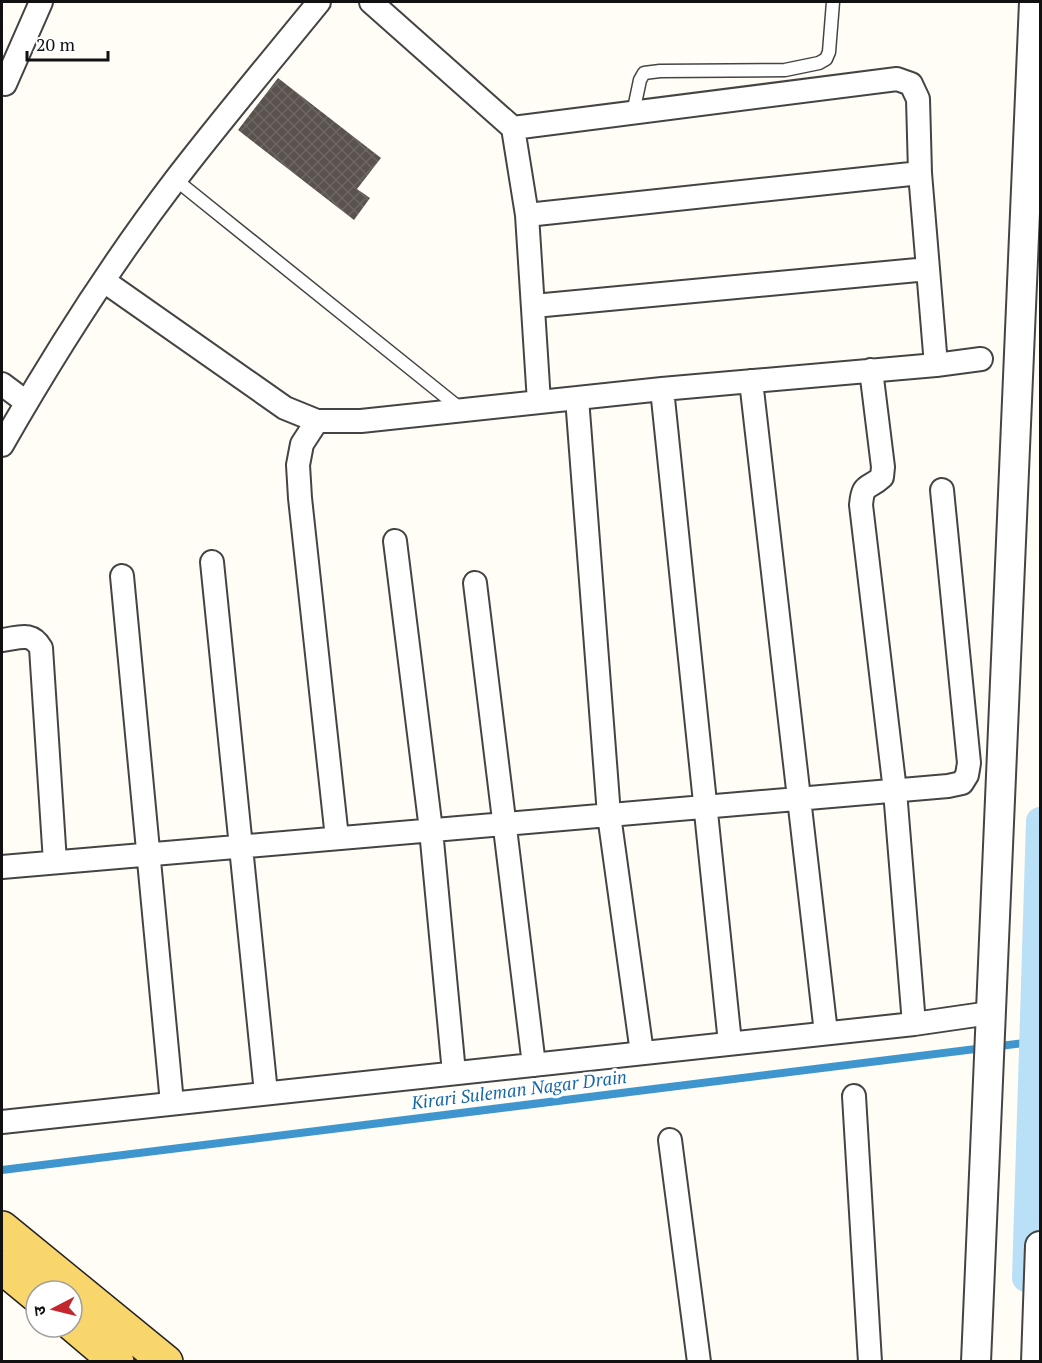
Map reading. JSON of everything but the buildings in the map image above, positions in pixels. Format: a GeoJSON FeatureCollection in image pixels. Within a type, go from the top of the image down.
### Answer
{"type":"FeatureCollection","features":[{"type":"Feature","properties":{"kind":"main road"},"geometry":{"type":"LineString","coordinates":[[2,1228],[166,1362]]}},
{"type":"Feature","properties":{"kind":"main road"},"geometry":{"type":"LineString","coordinates":[[2,1267],[24,1285]]}},
{"type":"Feature","properties":{"kind":"main road"},"geometry":{"type":"LineString","coordinates":[[84,1334],[117,1362]]}},
{"type":"Feature","properties":{"kind":"street"},"geometry":{"type":"LineString","coordinates":[[5,84],[41,2]]}},
{"type":"Feature","properties":{"kind":"street"},"geometry":{"type":"LineString","coordinates":[[2,445],[26,402],[104,281],[176,180],[319,2]]}},
{"type":"Feature","properties":{"kind":"street"},"geometry":{"type":"LineString","coordinates":[[372,2],[513,128],[527,215],[539,402]]}},
{"type":"Feature","properties":{"kind":"street"},"geometry":{"type":"LineString","coordinates":[[976,1362],[1034,2]]}},
{"type":"Feature","properties":{"kind":"street"},"geometry":{"type":"LineString","coordinates":[[513,128],[897,80],[912,84],[918,99],[920,173],[936,365]]}},
{"type":"Feature","properties":{"kind":"street"},"geometry":{"type":"LineString","coordinates":[[527,215],[920,173]]}},
{"type":"Feature","properties":{"kind":"street"},"geometry":{"type":"LineString","coordinates":[[534,306],[928,269]]}},
{"type":"Feature","properties":{"kind":"street"},"geometry":{"type":"LineString","coordinates":[[104,281],[285,408],[317,421],[361,421],[662,389],[981,359]]}},
{"type":"Feature","properties":{"kind":"street"},"geometry":{"type":"LineString","coordinates":[[871,370],[883,467],[882,477],[868,486],[862,494],[861,505],[895,791],[914,1024]]}},
{"type":"Feature","properties":{"kind":"street"},"geometry":{"type":"LineString","coordinates":[[751,381],[826,1033]]}},
{"type":"Feature","properties":{"kind":"street"},"geometry":{"type":"LineString","coordinates":[[2,384],[26,402]]}},
{"type":"Feature","properties":{"kind":"street"},"geometry":{"type":"LineString","coordinates":[[662,389],[730,1043]]}},
{"type":"Feature","properties":{"kind":"street"},"geometry":{"type":"LineString","coordinates":[[577,398],[609,815],[642,1053]]}},
{"type":"Feature","properties":{"kind":"street"},"geometry":{"type":"LineString","coordinates":[[317,421],[302,444],[298,465],[337,838]]}},
{"type":"Feature","properties":{"kind":"street"},"geometry":{"type":"LineString","coordinates":[[2,867],[895,791],[962,783],[967,775],[969,763],[942,490]]}},
{"type":"Feature","properties":{"kind":"street"},"geometry":{"type":"LineString","coordinates":[[395,541],[431,830],[454,1073]]}},
{"type":"Feature","properties":{"kind":"street"},"geometry":{"type":"LineString","coordinates":[[212,562],[266,1093]]}},
{"type":"Feature","properties":{"kind":"street"},"geometry":{"type":"LineString","coordinates":[[123,576],[172,1103]]}},
{"type":"Feature","properties":{"kind":"street"},"geometry":{"type":"LineString","coordinates":[[475,583],[534,1065]]}},
{"type":"Feature","properties":{"kind":"street"},"geometry":{"type":"LineString","coordinates":[[2,640],[28,637],[36,640],[41,648],[56,862]]}},
{"type":"Feature","properties":{"kind":"street"},"geometry":{"type":"LineString","coordinates":[[2,1122],[990,1017]]}},
{"type":"Feature","properties":{"kind":"street"},"geometry":{"type":"LineString","coordinates":[[854,1096],[870,1362]]}},
{"type":"Feature","properties":{"kind":"street"},"geometry":{"type":"LineString","coordinates":[[670,1140],[699,1362]]}},
{"type":"Feature","properties":{"kind":"street"},"geometry":{"type":"LineString","coordinates":[[1036,1362],[1041,1246]]}},
{"type":"Feature","properties":{"kind":"lane"},"geometry":{"type":"LineString","coordinates":[[633,113],[640,80],[644,73],[785,70],[819,63],[826,59],[829,52],[833,2]]}},
{"type":"Feature","properties":{"kind":"lane"},"geometry":{"type":"LineString","coordinates":[[176,180],[462,410]]}},
{"type":"Feature","properties":{"kind":"waterway"},"geometry":{"type":"LineString","coordinates":[[1026,1278],[1040,821]]}},
{"type":"Feature","properties":{"kind":"waterway","name":"Kirari Suleman Nagar Drain"},"geometry":{"type":"LineString","coordinates":[[2,1170],[1040,1041]]}}]}
